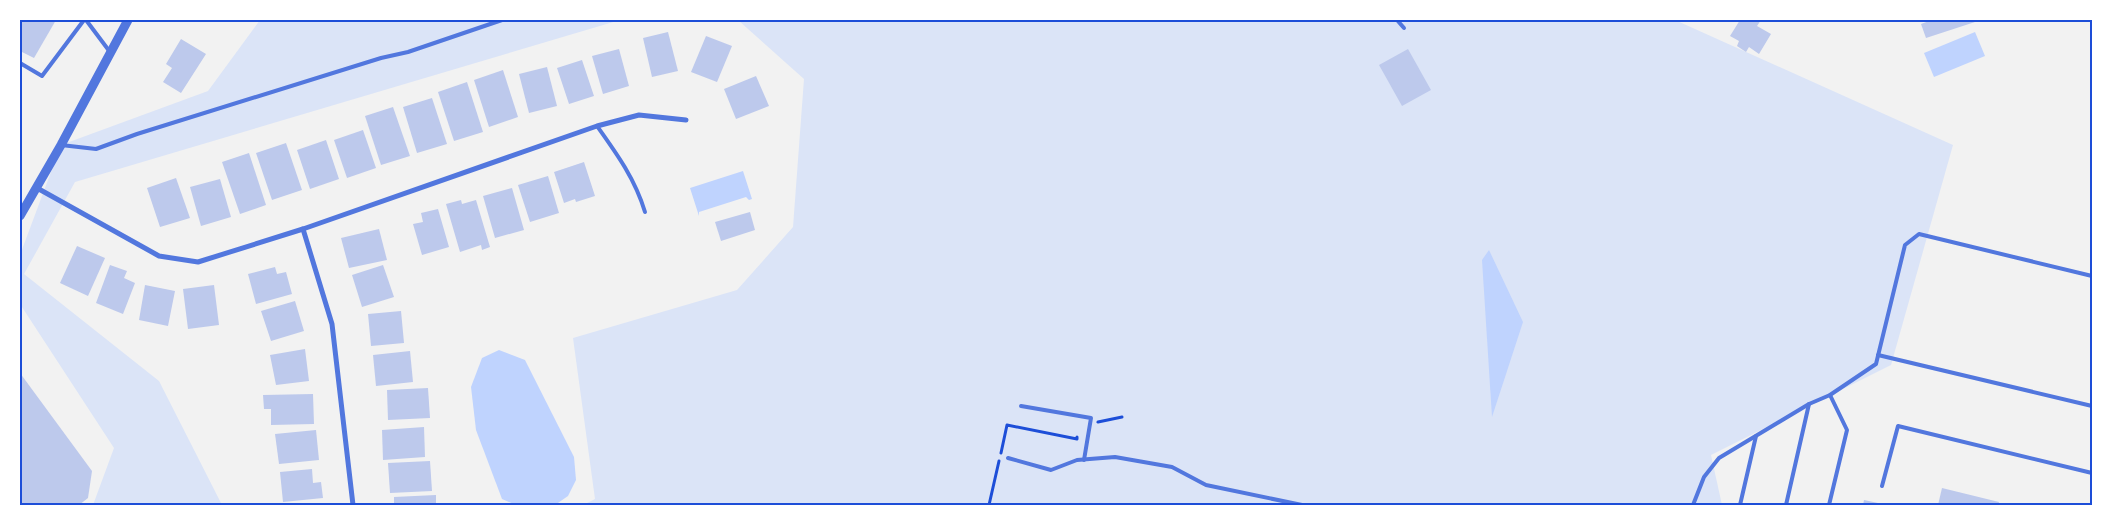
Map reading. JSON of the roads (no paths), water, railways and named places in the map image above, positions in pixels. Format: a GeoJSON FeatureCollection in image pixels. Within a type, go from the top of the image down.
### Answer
{"type":"FeatureCollection","features":[{"type":"Feature","properties":{"kind":"street"},"geometry":{"type":"LineString","coordinates":[[20,216],[61,145],[128,20]]}},
{"type":"Feature","properties":{"kind":"street"},"geometry":{"type":"LineString","coordinates":[[37,188],[160,256],[198,262],[303,229],[597,126],[639,115],[686,120]]}},
{"type":"Feature","properties":{"kind":"street"},"geometry":{"type":"LineString","coordinates":[[303,229],[332,324],[353,505]]}},
{"type":"Feature","properties":{"kind":"lane"},"geometry":{"type":"LineString","coordinates":[[20,63],[42,76],[85,20],[110,52]]}},
{"type":"Feature","properties":{"kind":"lane"},"geometry":{"type":"LineString","coordinates":[[61,145],[96,150],[146,131],[381,58],[408,52],[502,20]]}},
{"type":"Feature","properties":{"kind":"lane"},"geometry":{"type":"LineString","coordinates":[[1397,20],[1404,28]]}},
{"type":"Feature","properties":{"kind":"lane"},"geometry":{"type":"LineString","coordinates":[[597,126],[624,164],[638,190],[645,212]]}},
{"type":"Feature","properties":{"kind":"lane"},"geometry":{"type":"LineString","coordinates":[[1694,505],[1704,477],[1719,458],[1809,404],[1830,396],[1876,364],[1904,245],[1919,234],[2092,276]]}},
{"type":"Feature","properties":{"kind":"lane"},"geometry":{"type":"LineString","coordinates":[[1878,355],[2092,406]]}},
{"type":"Feature","properties":{"kind":"lane"},"geometry":{"type":"LineString","coordinates":[[1829,505],[1847,430],[1830,396]]}},
{"type":"Feature","properties":{"kind":"lane"},"geometry":{"type":"LineString","coordinates":[[1786,505],[1809,404]]}},
{"type":"Feature","properties":{"kind":"lane"},"geometry":{"type":"LineString","coordinates":[[1022,406],[1091,418],[1084,460]]}},
{"type":"Feature","properties":{"kind":"lane"},"geometry":{"type":"LineString","coordinates":[[1882,486],[1898,426],[2092,474]]}},
{"type":"Feature","properties":{"kind":"lane"},"geometry":{"type":"LineString","coordinates":[[1740,505],[1756,436]]}},
{"type":"Feature","properties":{"kind":"lane"},"geometry":{"type":"LineString","coordinates":[[1008,458],[1051,470],[1084,460],[1115,457],[1172,466],[1206,484],[1302,505]]}},
{"type":"Feature","properties":{"kind":"water"},"geometry":{"type":"Polygon","coordinates":[[[1975,32],[1985,56],[1934,77],[1924,53],[1975,32]]]}},
{"type":"Feature","properties":{"kind":"water"},"geometry":{"type":"Polygon","coordinates":[[[743,171],[752,199],[749,200],[746,197],[699,212],[699,216],[690,188],[743,171]]]}},
{"type":"Feature","properties":{"kind":"water"},"geometry":{"type":"Polygon","coordinates":[[[1489,250],[1523,322],[1492,417],[1482,260],[1489,250]]]}},
{"type":"Feature","properties":{"kind":"water"},"geometry":{"type":"Polygon","coordinates":[[[499,350],[525,360],[574,457],[576,480],[568,496],[555,505],[516,505],[502,499],[476,430],[471,387],[482,358],[499,350]]]}}]}
